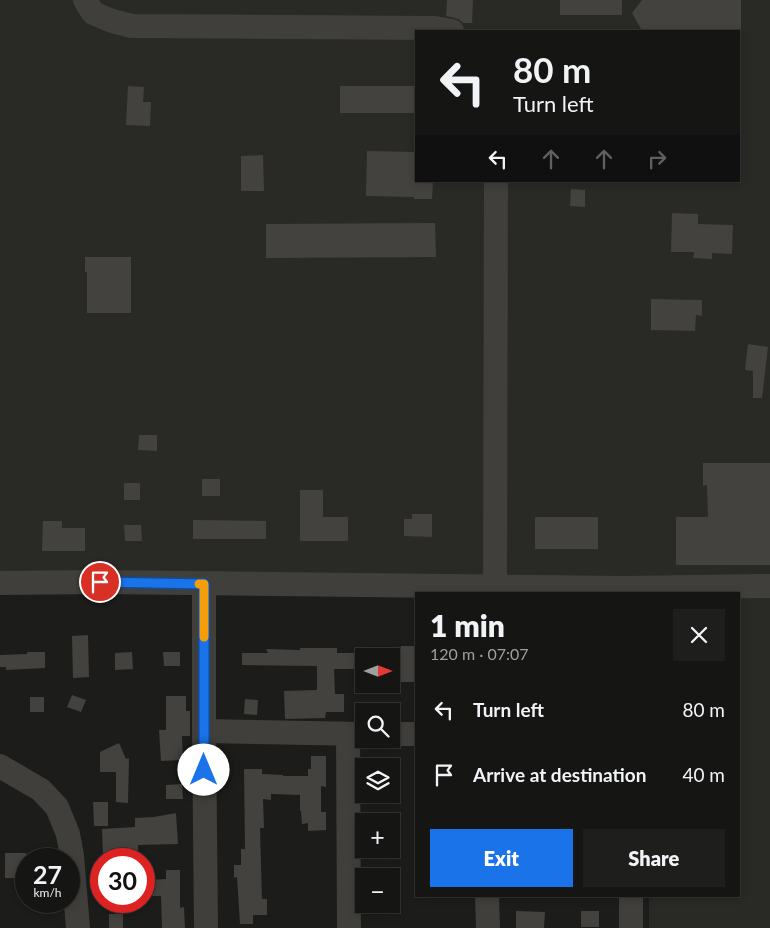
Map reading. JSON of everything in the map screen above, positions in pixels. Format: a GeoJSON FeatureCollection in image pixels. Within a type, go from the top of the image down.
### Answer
{"type":"FeatureCollection","features":[{"type":"Feature","properties":{"kind":"street"},"geometry":{"type":"LineString","coordinates":[[85,0],[93,13],[112,21],[132,26],[435,28],[446,30]]}},
{"type":"Feature","properties":{"kind":"street"},"geometry":{"type":"LineString","coordinates":[[495,586],[496,182]]}},
{"type":"Feature","properties":{"kind":"street"},"geometry":{"type":"LineString","coordinates":[[0,582],[495,586],[625,591],[770,586]]}},
{"type":"Feature","properties":{"kind":"street"},"geometry":{"type":"LineString","coordinates":[[204,584],[206,928]]}},
{"type":"Feature","properties":{"kind":"street"},"geometry":{"type":"LineString","coordinates":[[204,731],[355,734]]}},
{"type":"Feature","properties":{"kind":"street"},"geometry":{"type":"LineString","coordinates":[[400,734],[415,734]]}},
{"type":"Feature","properties":{"kind":"street"},"geometry":{"type":"LineString","coordinates":[[349,928],[355,748]]}},
{"type":"Feature","properties":{"kind":"street"},"geometry":{"type":"LineString","coordinates":[[0,766],[42,790],[57,807],[68,834],[72,856],[78,928]]}},
{"type":"Feature","properties":{"kind":"street"},"geometry":{"type":"LineString","coordinates":[[487,897],[488,928]]}},
{"type":"Feature","properties":{"kind":"street"},"geometry":{"type":"LineString","coordinates":[[631,897],[631,928]]}},
{"type":"Feature","properties":{"kind":"shaded area"},"geometry":{"type":"Polygon","coordinates":[[[0,0],[770,0],[770,928],[649,928],[649,897],[740,897],[740,592],[661,592],[0,575],[0,0]]]}},
{"type":"Feature","properties":{"kind":"building"},"geometry":{"type":"Polygon","coordinates":[[[447,0],[473,0],[472,23],[463,23],[460,20],[446,16],[447,0]]]}},
{"type":"Feature","properties":{"kind":"building"},"geometry":{"type":"Polygon","coordinates":[[[560,0],[622,0],[622,15],[560,15],[560,0]]]}},
{"type":"Feature","properties":{"kind":"building"},"geometry":{"type":"Polygon","coordinates":[[[642,0],[741,0],[741,31],[642,30],[632,13],[642,0]]]}},
{"type":"Feature","properties":{"kind":"building"},"geometry":{"type":"Polygon","coordinates":[[[128,86],[144,87],[143,102],[151,102],[150,126],[126,125],[128,86]]]}},
{"type":"Feature","properties":{"kind":"building"},"geometry":{"type":"Polygon","coordinates":[[[340,86],[415,86],[415,113],[340,113],[340,86]]]}},
{"type":"Feature","properties":{"kind":"building"},"geometry":{"type":"Polygon","coordinates":[[[367,151],[415,152],[415,182],[433,182],[432,199],[366,196],[367,151]]]}},
{"type":"Feature","properties":{"kind":"building"},"geometry":{"type":"Polygon","coordinates":[[[263,155],[264,191],[241,191],[241,156],[263,155]]]}},
{"type":"Feature","properties":{"kind":"building"},"geometry":{"type":"Polygon","coordinates":[[[571,189],[585,190],[585,207],[570,206],[571,189]]]}},
{"type":"Feature","properties":{"kind":"building"},"geometry":{"type":"Polygon","coordinates":[[[672,213],[698,214],[698,224],[733,225],[732,254],[712,253],[712,259],[693,258],[694,252],[671,252],[672,213]]]}},
{"type":"Feature","properties":{"kind":"building"},"geometry":{"type":"Polygon","coordinates":[[[435,223],[436,257],[266,258],[266,224],[435,223]]]}},
{"type":"Feature","properties":{"kind":"building"},"geometry":{"type":"Polygon","coordinates":[[[85,257],[131,257],[131,313],[87,313],[85,257]]]}},
{"type":"Feature","properties":{"kind":"building"},"geometry":{"type":"Polygon","coordinates":[[[651,299],[702,300],[702,316],[696,315],[695,331],[651,330],[651,299]]]}},
{"type":"Feature","properties":{"kind":"building"},"geometry":{"type":"Polygon","coordinates":[[[748,344],[768,347],[762,398],[753,398],[753,371],[745,370],[748,344]]]}},
{"type":"Feature","properties":{"kind":"building"},"geometry":{"type":"Polygon","coordinates":[[[139,435],[157,435],[157,451],[138,450],[139,435]]]}},
{"type":"Feature","properties":{"kind":"building"},"geometry":{"type":"Polygon","coordinates":[[[703,463],[770,463],[770,565],[676,565],[676,517],[708,517],[707,485],[703,486],[703,463]]]}},
{"type":"Feature","properties":{"kind":"building"},"geometry":{"type":"Polygon","coordinates":[[[202,479],[220,479],[220,496],[202,496],[202,479]]]}},
{"type":"Feature","properties":{"kind":"building"},"geometry":{"type":"Polygon","coordinates":[[[124,483],[140,483],[140,500],[124,500],[124,483]]]}},
{"type":"Feature","properties":{"kind":"building"},"geometry":{"type":"Polygon","coordinates":[[[300,490],[323,490],[323,517],[348,517],[348,541],[300,541],[300,490]]]}},
{"type":"Feature","properties":{"kind":"building"},"geometry":{"type":"Polygon","coordinates":[[[412,514],[432,514],[432,537],[404,536],[404,519],[412,519],[412,514]]]}},
{"type":"Feature","properties":{"kind":"building"},"geometry":{"type":"Polygon","coordinates":[[[535,517],[598,517],[598,549],[535,549],[535,517]]]}},
{"type":"Feature","properties":{"kind":"building"},"geometry":{"type":"Polygon","coordinates":[[[193,520],[266,521],[266,539],[193,539],[193,520]]]}},
{"type":"Feature","properties":{"kind":"building"},"geometry":{"type":"Polygon","coordinates":[[[43,521],[62,521],[62,528],[85,528],[85,551],[42,551],[43,521]]]}},
{"type":"Feature","properties":{"kind":"building"},"geometry":{"type":"Polygon","coordinates":[[[124,525],[141,525],[142,541],[125,541],[124,525]]]}},
{"type":"Feature","properties":{"kind":"building"},"geometry":{"type":"Polygon","coordinates":[[[88,635],[89,677],[73,678],[72,636],[88,635]]]}},
{"type":"Feature","properties":{"kind":"building"},"geometry":{"type":"Polygon","coordinates":[[[401,646],[415,646],[415,682],[401,682],[401,646]]]}},
{"type":"Feature","properties":{"kind":"building"},"geometry":{"type":"Polygon","coordinates":[[[300,648],[337,648],[337,653],[355,653],[355,669],[334,669],[335,694],[344,694],[344,712],[326,712],[325,718],[285,719],[284,691],[317,690],[317,666],[242,665],[242,653],[268,653],[266,649],[300,650],[300,648]]]}},
{"type":"Feature","properties":{"kind":"building"},"geometry":{"type":"Polygon","coordinates":[[[27,652],[45,652],[45,668],[6,670],[6,667],[0,667],[0,655],[27,654],[27,652]]]}},
{"type":"Feature","properties":{"kind":"building"},"geometry":{"type":"Polygon","coordinates":[[[132,652],[133,669],[115,670],[115,653],[132,652]]]}},
{"type":"Feature","properties":{"kind":"building"},"geometry":{"type":"Polygon","coordinates":[[[163,652],[180,652],[180,666],[164,666],[163,652]]]}},
{"type":"Feature","properties":{"kind":"building"},"geometry":{"type":"Polygon","coordinates":[[[72,695],[86,700],[81,712],[67,707],[72,695]]]}},
{"type":"Feature","properties":{"kind":"building"},"geometry":{"type":"Polygon","coordinates":[[[166,696],[186,696],[186,711],[190,711],[190,736],[182,736],[183,760],[161,761],[159,730],[166,730],[166,696]]]}},
{"type":"Feature","properties":{"kind":"building"},"geometry":{"type":"Polygon","coordinates":[[[30,697],[44,697],[44,712],[30,712],[30,697]]]}},
{"type":"Feature","properties":{"kind":"building"},"geometry":{"type":"Polygon","coordinates":[[[245,699],[258,700],[257,715],[244,714],[245,699]]]}},
{"type":"Feature","properties":{"kind":"building"},"geometry":{"type":"Polygon","coordinates":[[[119,743],[126,759],[129,758],[128,803],[116,802],[116,772],[100,772],[100,752],[119,743]]]}},
{"type":"Feature","properties":{"kind":"building"},"geometry":{"type":"Polygon","coordinates":[[[311,756],[326,756],[326,787],[321,786],[321,812],[326,812],[326,830],[308,831],[308,823],[302,824],[300,795],[271,794],[271,800],[263,799],[264,828],[260,828],[262,899],[267,899],[267,915],[253,915],[253,924],[240,924],[237,877],[234,878],[234,865],[241,865],[241,849],[245,849],[244,769],[262,769],[262,774],[308,776],[308,769],[311,769],[311,756]]]}},
{"type":"Feature","properties":{"kind":"building"},"geometry":{"type":"Polygon","coordinates":[[[182,784],[183,799],[166,799],[166,785],[182,784]]]}},
{"type":"Feature","properties":{"kind":"building"},"geometry":{"type":"Polygon","coordinates":[[[93,802],[108,802],[108,826],[94,826],[93,802]]]}},
{"type":"Feature","properties":{"kind":"building"},"geometry":{"type":"Polygon","coordinates":[[[176,813],[178,844],[138,845],[138,848],[103,848],[102,829],[135,827],[135,818],[176,813]]]}},
{"type":"Feature","properties":{"kind":"building"},"geometry":{"type":"Polygon","coordinates":[[[5,853],[15,853],[15,878],[5,878],[5,853]]]}},
{"type":"Feature","properties":{"kind":"building"},"geometry":{"type":"Polygon","coordinates":[[[166,870],[180,870],[180,908],[184,907],[185,928],[162,928],[161,896],[155,896],[155,880],[166,879],[166,870]]]}},
{"type":"Feature","properties":{"kind":"building"},"geometry":{"type":"Polygon","coordinates":[[[516,911],[545,912],[544,928],[516,928],[516,911]]]}},
{"type":"Feature","properties":{"kind":"building"},"geometry":{"type":"Polygon","coordinates":[[[581,911],[599,911],[599,927],[581,927],[581,911]]]}},
{"type":"Feature","properties":{"kind":"building"},"geometry":{"type":"Polygon","coordinates":[[[109,914],[123,914],[123,928],[109,928],[109,914]]]}},
{"type":"Feature","properties":{"kind":"slow traffic"},"geometry":{"type":"LineString","coordinates":[[199,584],[204,584],[204,637]]}},
{"type":"Feature","properties":{"kind":"route"},"geometry":{"type":"LineString","coordinates":[[100,582],[204,584],[204,770]]}}]}
